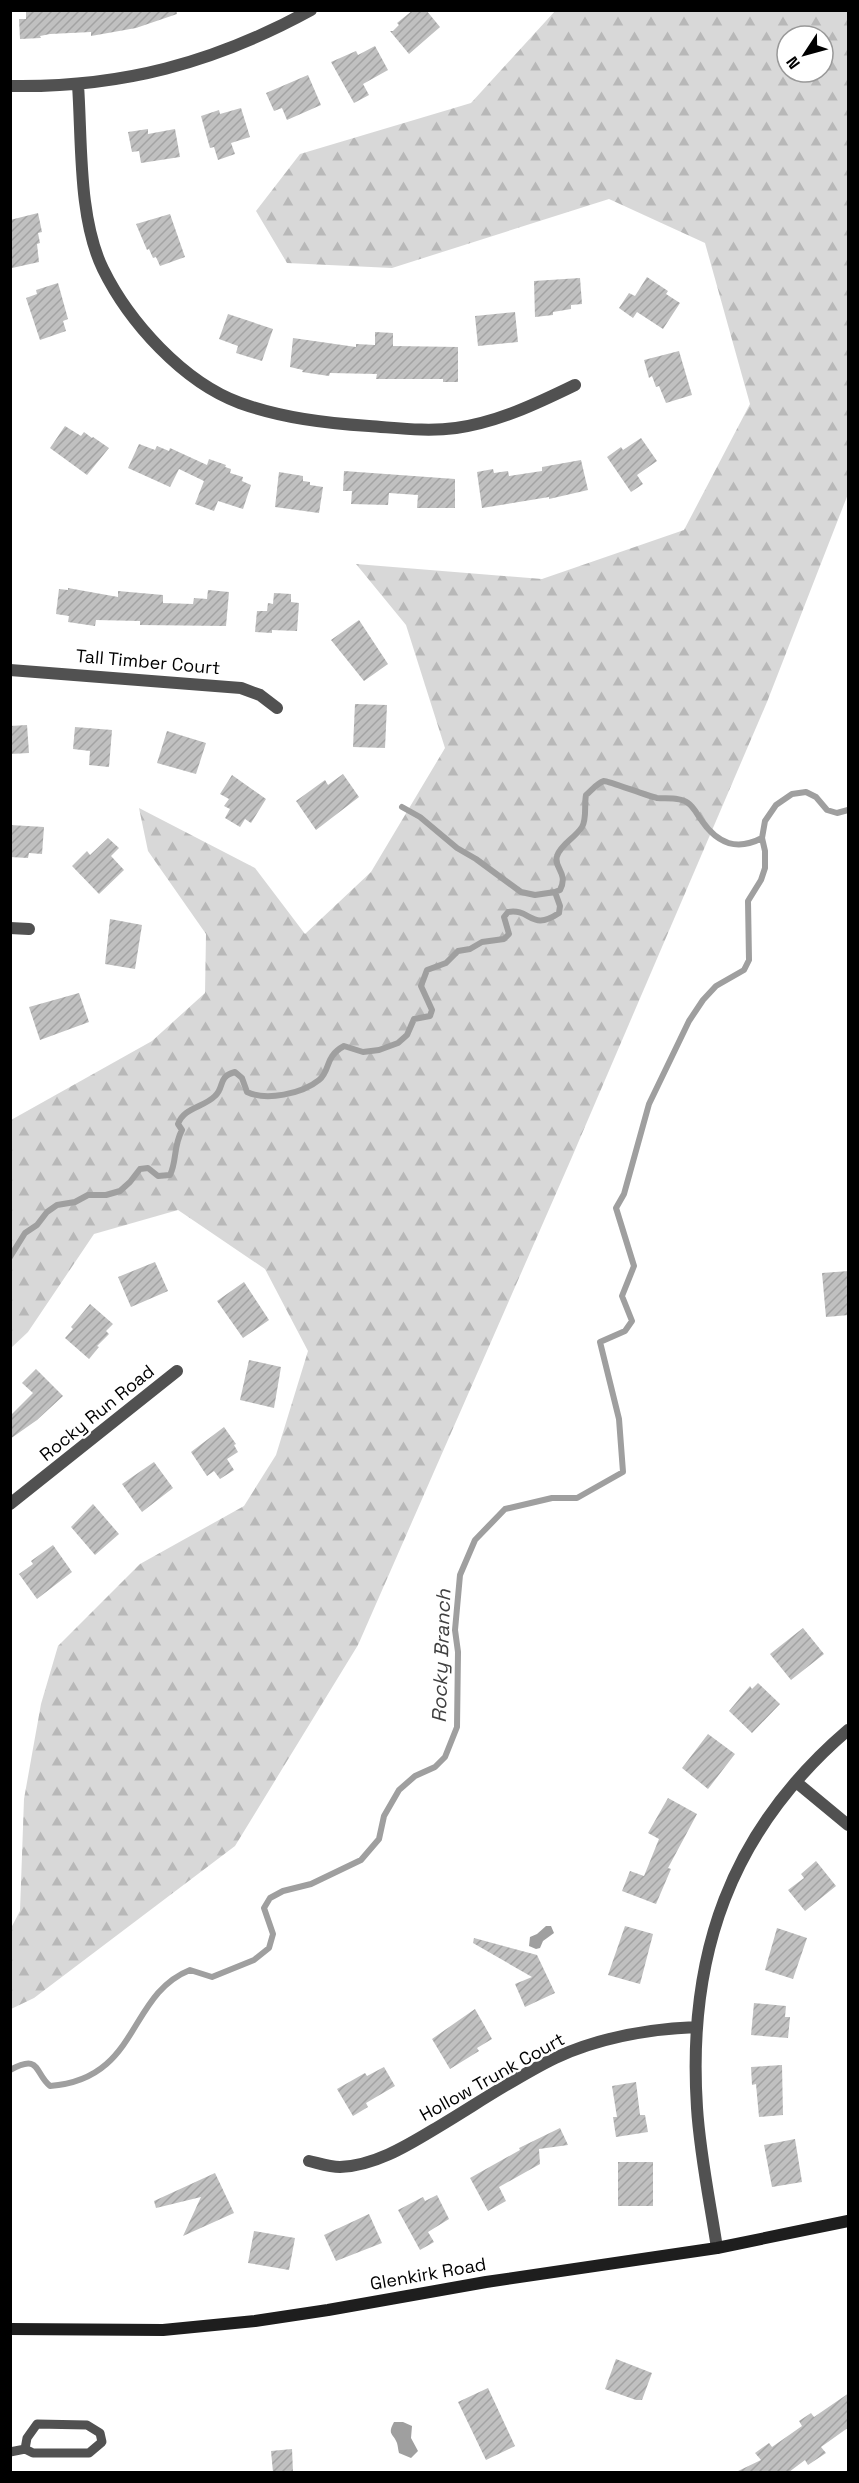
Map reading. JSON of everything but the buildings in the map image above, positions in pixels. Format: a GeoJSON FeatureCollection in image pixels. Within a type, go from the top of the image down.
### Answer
{"type":"FeatureCollection","features":[{"type":"Feature","properties":{"kind":"street"},"geometry":{"type":"LineString","coordinates":[[10,86],[78,85],[125,79],[172,69],[228,51],[311,10]]}},
{"type":"Feature","properties":{"kind":"street"},"geometry":{"type":"LineString","coordinates":[[78,85],[86,209],[92,238],[102,267],[120,300],[153,341],[194,377],[225,396],[282,415],[316,421],[431,430],[494,420],[532,406],[575,385]]}},
{"type":"Feature","properties":{"kind":"street","name":"Tall Timber Court"},"geometry":{"type":"LineString","coordinates":[[10,670],[241,688],[260,695],[278,708]]}},
{"type":"Feature","properties":{"kind":"street"},"geometry":{"type":"LineString","coordinates":[[10,928],[29,928]]}},
{"type":"Feature","properties":{"kind":"street","name":"Rocky Run Road"},"geometry":{"type":"LineString","coordinates":[[10,1504],[177,1371]]}},
{"type":"Feature","properties":{"kind":"street"},"geometry":{"type":"LineString","coordinates":[[717,2248],[697,2111],[695,2064],[701,1989],[713,1931],[742,1857],[759,1830],[796,1782],[849,1731]]}},
{"type":"Feature","properties":{"kind":"street"},"geometry":{"type":"LineString","coordinates":[[796,1782],[849,1825]]}},
{"type":"Feature","properties":{"kind":"street","name":"Hollow Trunk Court"},"geometry":{"type":"LineString","coordinates":[[309,2161],[339,2167],[368,2162],[400,2149],[554,2059],[588,2045],[632,2033],[697,2027]]}},
{"type":"Feature","properties":{"kind":"street","name":"Glenkirk Road"},"geometry":{"type":"LineString","coordinates":[[10,2329],[163,2330],[255,2321],[486,2282],[717,2248],[849,2221]]}},
{"type":"Feature","properties":{"kind":"lane"},"geometry":{"type":"LineString","coordinates":[[10,2452],[25,2449],[33,2453],[89,2453],[102,2442],[100,2433],[87,2425],[38,2424],[27,2438],[25,2449]]}},
{"type":"Feature","properties":{"kind":"green space"},"geometry":{"type":"Polygon","coordinates":[[[556,10],[848,11],[848,494],[767,702],[572,1157],[358,1645],[235,1846],[34,1998],[11,2009],[11,1928],[20,1911],[24,1799],[41,1704],[58,1646],[140,1564],[244,1506],[276,1455],[308,1351],[265,1269],[178,1210],[94,1234],[28,1332],[11,1348],[11,1120],[152,1041],[205,993],[206,934],[148,851],[139,808],[255,868],[305,934],[371,872],[445,748],[406,625],[356,564],[542,579],[684,530],[750,404],[705,243],[609,199],[392,268],[287,263],[256,211],[300,154],[471,103],[556,10]]]}},
{"type":"Feature","properties":{"kind":"shaded area"},"geometry":{"type":"Polygon","coordinates":[[[546,1926],[551,1926],[554,1933],[543,1941],[540,1948],[529,1946],[530,1937],[546,1926]]]}},
{"type":"Feature","properties":{"kind":"shaded area"},"geometry":{"type":"Polygon","coordinates":[[[394,2422],[403,2422],[412,2426],[411,2438],[418,2451],[411,2458],[399,2453],[391,2432],[394,2422]]]}},
{"type":"Feature","properties":{"kind":"waterway"},"geometry":{"type":"LineString","coordinates":[[10,1257],[25,1233],[37,1225],[47,1212],[57,1205],[75,1202],[88,1195],[106,1195],[120,1191],[140,1169],[148,1168],[158,1176],[170,1175],[182,1130],[178,1124],[181,1118],[215,1096],[223,1079],[229,1074],[235,1072],[242,1078],[247,1092],[264,1096],[284,1095],[303,1089],[319,1080],[330,1059],[344,1046],[363,1052],[379,1050],[398,1043],[407,1035],[414,1019],[430,1016],[432,1010],[421,986],[427,970],[446,963],[458,951],[470,949],[482,942],[504,939],[509,934],[504,917],[508,912],[522,913],[537,920],[550,918],[559,913],[560,906],[555,892],[560,890],[563,879],[557,864],[557,856],[582,827],[586,795],[601,782],[657,798],[685,801],[708,829],[721,840],[729,843],[744,844],[762,838]]}},
{"type":"Feature","properties":{"kind":"waterway","name":"Rocky Branch"},"geometry":{"type":"LineString","coordinates":[[10,2070],[20,2065],[32,2064],[50,2086],[79,2080],[101,2068],[117,2053],[154,1998],[170,1982],[190,1970],[212,1977],[254,1960],[269,1948],[273,1934],[264,1908],[270,1898],[283,1891],[311,1884],[361,1860],[379,1839],[384,1816],[399,1790],[415,1776],[435,1767],[445,1757],[457,1727],[458,1652],[455,1630],[460,1575],[475,1540],[505,1509],[552,1498],[577,1498],[623,1472],[619,1419],[600,1342],[625,1331],[632,1321],[622,1296],[634,1266],[616,1208],[624,1194],[649,1104],[689,1021],[716,986],[744,970],[749,960],[748,901],[761,880],[765,868],[762,838],[765,821],[776,805],[792,794],[806,792],[816,797],[827,810],[837,813],[848,810]]}},
{"type":"Feature","properties":{"kind":"waterway"},"geometry":{"type":"LineString","coordinates":[[402,807],[420,817],[457,848],[521,892],[535,895],[555,892]]}}]}
